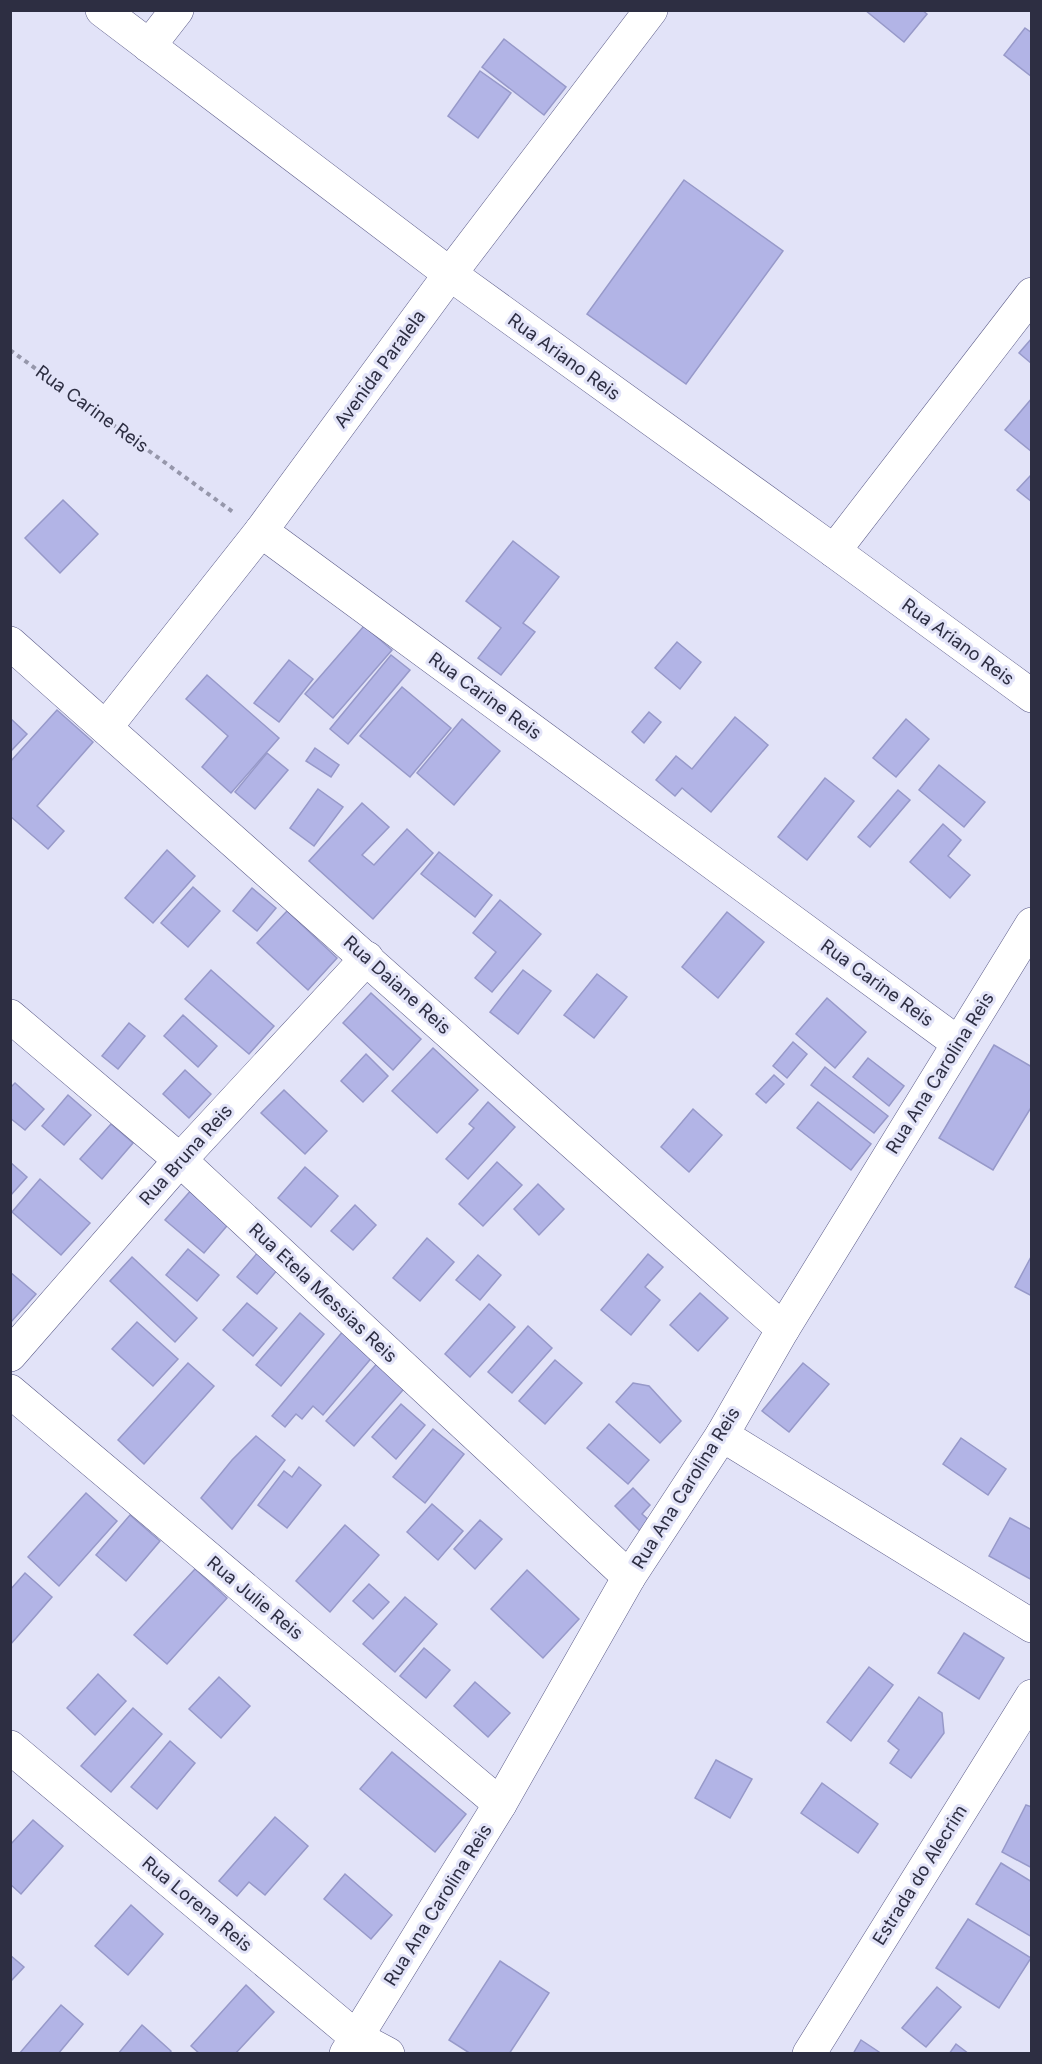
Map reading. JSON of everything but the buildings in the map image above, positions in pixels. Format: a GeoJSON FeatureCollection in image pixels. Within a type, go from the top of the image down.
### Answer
{"type":"FeatureCollection","features":[{"type":"Feature","properties":{"kind":"street","name":"Rua Ariano Reis"},"geometry":{"type":"LineString","coordinates":[[102,10],[450,274],[1032,696]]}},
{"type":"Feature","properties":{"kind":"street"},"geometry":{"type":"LineString","coordinates":[[149,46],[177,10]]}},
{"type":"Feature","properties":{"kind":"street","name":"Avenida Paralela"},"geometry":{"type":"LineString","coordinates":[[106,727],[261,531],[450,274],[651,10]]}},
{"type":"Feature","properties":{"kind":"street"},"geometry":{"type":"LineString","coordinates":[[834,551],[1032,294]]}},
{"type":"Feature","properties":{"kind":"street","name":"Rua Carine Reis"},"geometry":{"type":"LineString","coordinates":[[261,531],[958,1043]]}},
{"type":"Feature","properties":{"kind":"street","name":"Rua Daiane Reis"},"geometry":{"type":"LineString","coordinates":[[10,643],[783,1329]]}},
{"type":"Feature","properties":{"kind":"street","name":"Rua Ana Carolina Reis"},"geometry":{"type":"LineString","coordinates":[[351,2045],[500,1804],[629,1577],[722,1435],[783,1329],[1032,924]]}},
{"type":"Feature","properties":{"kind":"street","name":"Rua Bruna Reis"},"geometry":{"type":"LineString","coordinates":[[10,1356],[180,1160],[366,958]]}},
{"type":"Feature","properties":{"kind":"street","name":"Rua Etela Messias Reis"},"geometry":{"type":"LineString","coordinates":[[10,1016],[180,1160],[629,1577]]}},
{"type":"Feature","properties":{"kind":"street","name":"Rua Julie Reis"},"geometry":{"type":"LineString","coordinates":[[10,1391],[500,1804]]}},
{"type":"Feature","properties":{"kind":"street"},"geometry":{"type":"LineString","coordinates":[[722,1435],[1032,1626]]}},
{"type":"Feature","properties":{"kind":"street","name":"Estrada do Alecrim"},"geometry":{"type":"LineString","coordinates":[[809,2054],[1032,1696]]}},
{"type":"Feature","properties":{"kind":"street","name":"Rua Lorena Reis"},"geometry":{"type":"LineString","coordinates":[[10,1747],[351,2045],[388,2054]]}},
{"type":"Feature","properties":{"kind":"path","name":"Rua Carine Reis"},"geometry":{"type":"LineString","coordinates":[[10,350],[261,531]]}}]}
